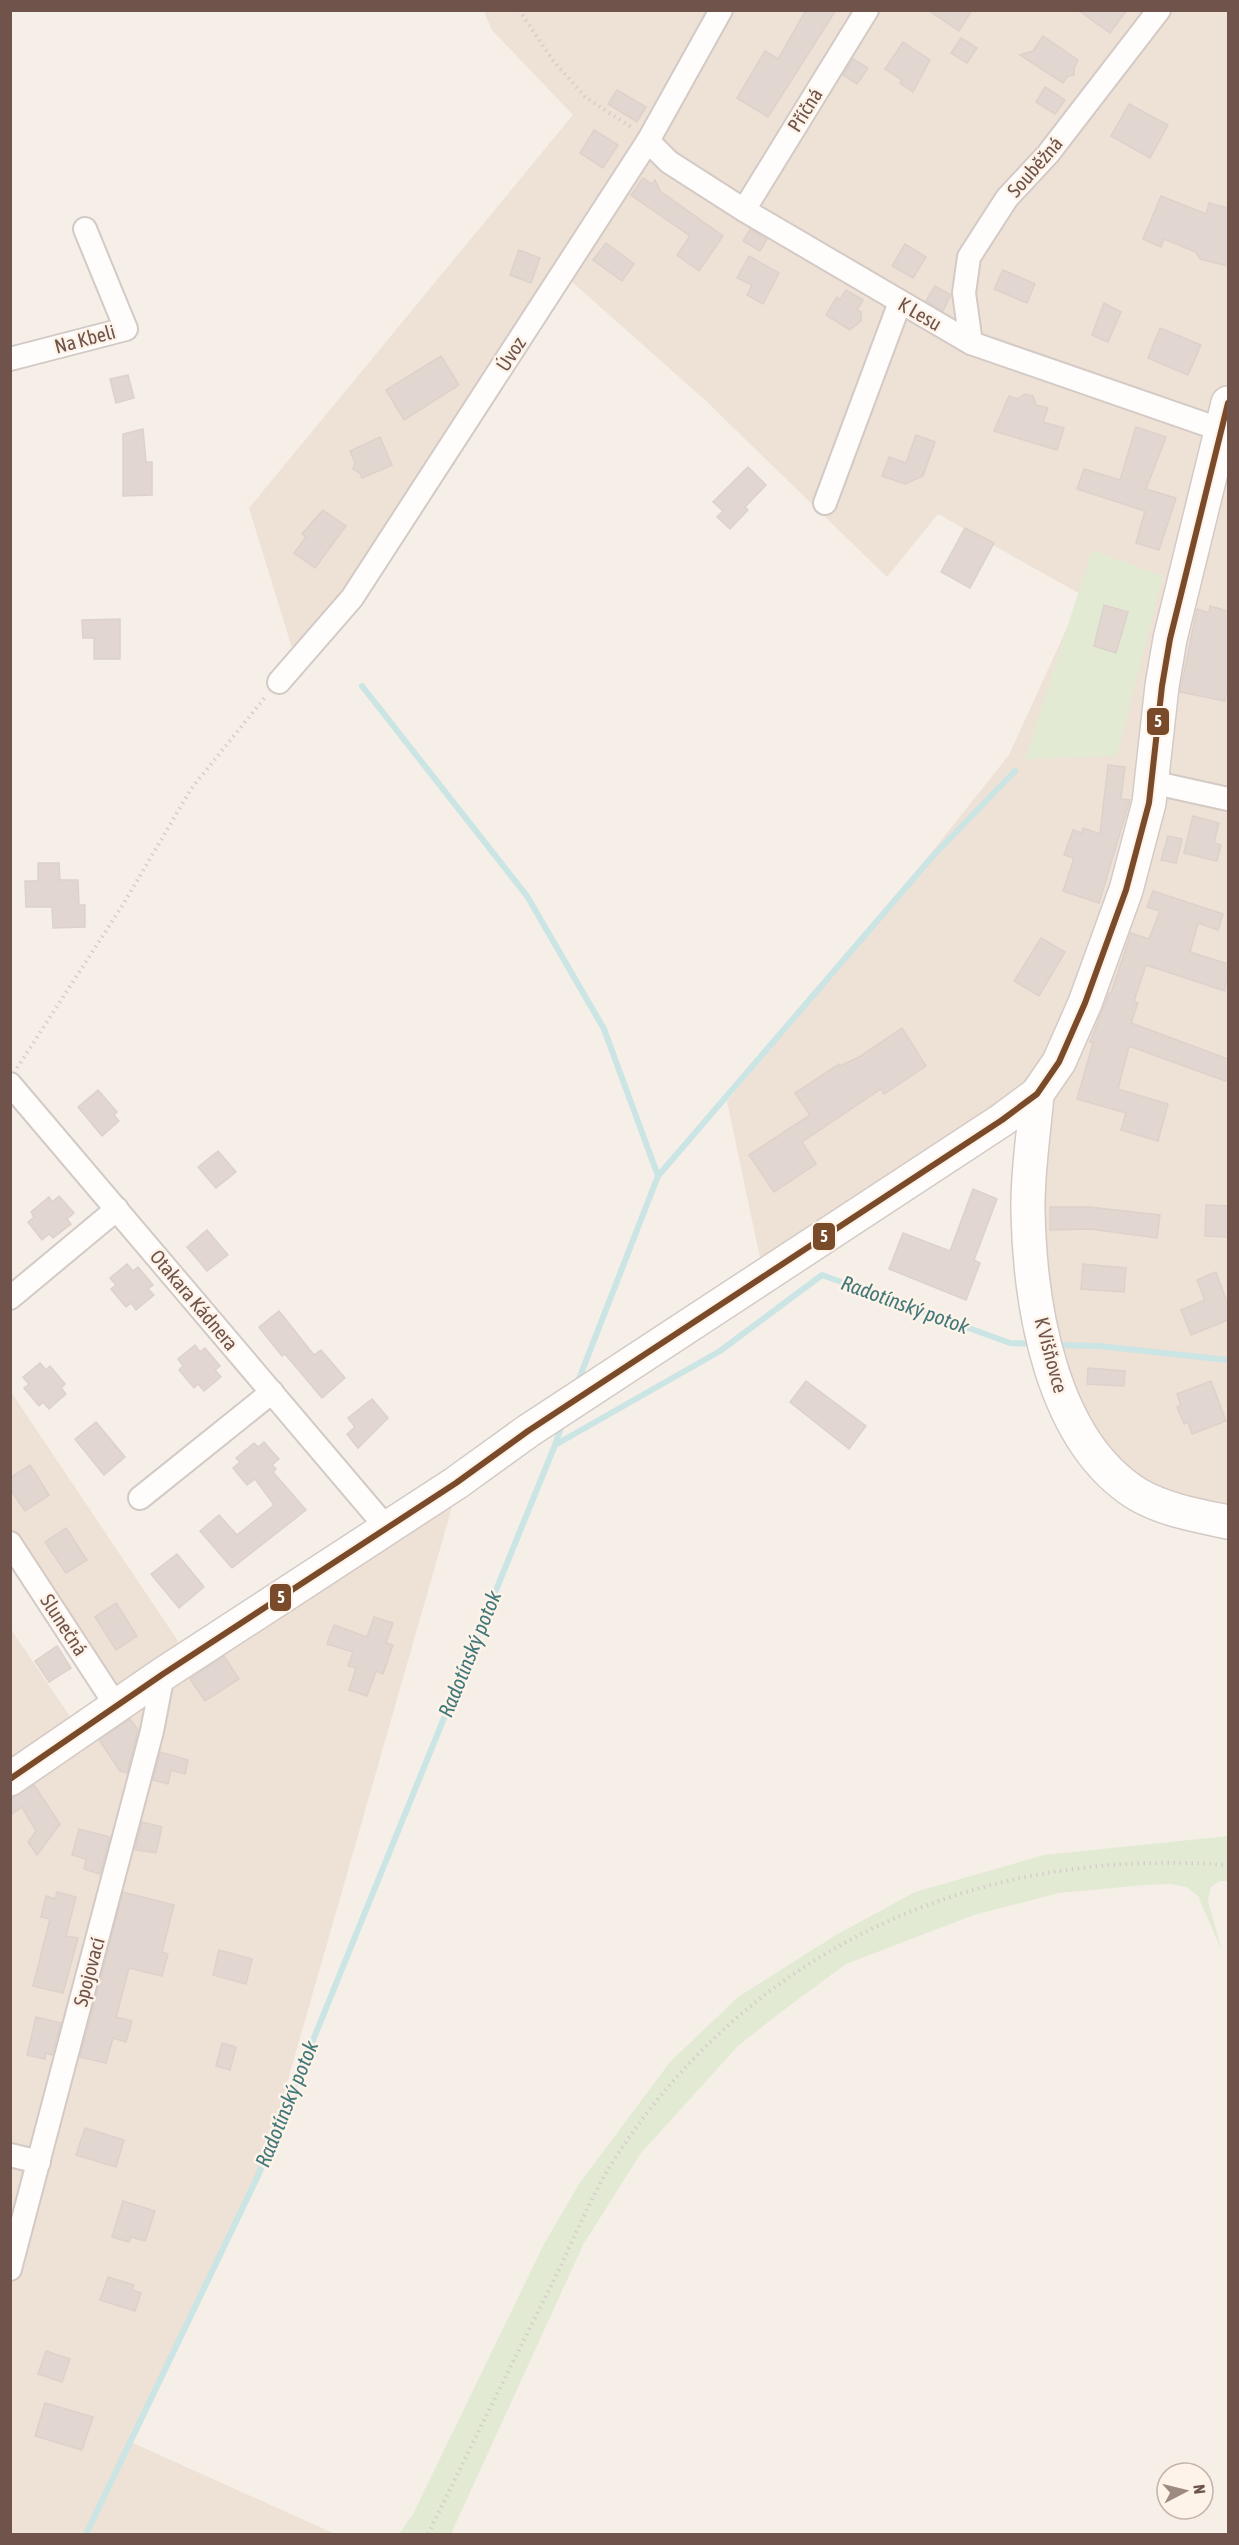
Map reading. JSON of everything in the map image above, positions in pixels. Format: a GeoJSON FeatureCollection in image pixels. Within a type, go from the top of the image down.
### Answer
{"type":"FeatureCollection","features":[{"type":"Feature","properties":{"kind":"main road"},"geometry":{"type":"LineString","coordinates":[[10,1779],[164,1674],[456,1483],[528,1431],[1002,1120],[1037,1094],[1068,1045],[1085,1003],[1126,890],[1144,828],[1170,639],[1225,417]]}},
{"type":"Feature","properties":{"kind":"main road","name":"K Višňovce"},"geometry":{"type":"LineString","coordinates":[[1037,1094],[1029,1180],[1030,1236],[1040,1319],[1052,1371],[1064,1405],[1088,1449],[1124,1485],[1156,1502],[1228,1522]]}},
{"type":"Feature","properties":{"kind":"street","name":"Úvoz"},"geometry":{"type":"LineString","coordinates":[[279,682],[352,598],[648,141],[721,10]]}},
{"type":"Feature","properties":{"kind":"street","name":"Příčná"},"geometry":{"type":"LineString","coordinates":[[744,210],[867,10]]}},
{"type":"Feature","properties":{"kind":"street","name":"Souběžná"},"geometry":{"type":"LineString","coordinates":[[970,343],[964,293],[969,257],[1007,198],[1048,154],[1159,10]]}},
{"type":"Feature","properties":{"kind":"street","name":"K Lesu"},"geometry":{"type":"LineString","coordinates":[[648,141],[669,162],[744,210],[970,343],[1225,417]]}},
{"type":"Feature","properties":{"kind":"street","name":"Na Kbeli"},"geometry":{"type":"LineString","coordinates":[[10,359],[126,329],[85,229]]}},
{"type":"Feature","properties":{"kind":"street"},"geometry":{"type":"LineString","coordinates":[[825,502],[900,302]]}},
{"type":"Feature","properties":{"kind":"street"},"geometry":{"type":"LineString","coordinates":[[1151,782],[1228,799]]}},
{"type":"Feature","properties":{"kind":"street","name":"Otakara Kádnera"},"geometry":{"type":"LineString","coordinates":[[10,1084],[386,1527]]}},
{"type":"Feature","properties":{"kind":"street"},"geometry":{"type":"LineString","coordinates":[[10,1298],[117,1209]]}},
{"type":"Feature","properties":{"kind":"street"},"geometry":{"type":"LineString","coordinates":[[140,1498],[272,1392]]}},
{"type":"Feature","properties":{"kind":"street","name":"Slunečná"},"geometry":{"type":"LineString","coordinates":[[10,1544],[117,1707]]}},
{"type":"Feature","properties":{"kind":"street","name":"Spojovací"},"geometry":{"type":"LineString","coordinates":[[10,2269],[152,1731],[164,1674]]}},
{"type":"Feature","properties":{"kind":"street"},"geometry":{"type":"LineString","coordinates":[[10,2155],[39,2162]]}},
{"type":"Feature","properties":{"kind":"path"},"geometry":{"type":"LineString","coordinates":[[519,10],[552,59],[585,98],[648,141]]}},
{"type":"Feature","properties":{"kind":"path"},"geometry":{"type":"LineString","coordinates":[[10,1078],[124,903],[191,789],[246,718],[279,682]]}},
{"type":"Feature","properties":{"kind":"path"},"geometry":{"type":"LineString","coordinates":[[428,2535],[610,2167],[670,2085],[710,2043],[775,1986],[857,1934],[902,1914],[976,1888],[1051,1872],[1121,1863],[1228,1865]]}},
{"type":"Feature","properties":{"kind":"shaded area"},"geometry":{"type":"Polygon","coordinates":[[[484,11],[1228,11],[1228,1526],[1106,1466],[1041,1314],[1036,1094],[760,1258],[727,1101],[846,960],[1009,755],[1082,595],[938,514],[887,577],[705,400],[571,281],[352,598],[292,648],[249,508],[573,115],[492,30],[484,11]]]}},
{"type":"Feature","properties":{"kind":"shaded area"},"geometry":{"type":"Polygon","coordinates":[[[11,1392],[176,1638],[186,1657],[460,1479],[261,2174],[133,2443],[335,2534],[11,2534],[10,1628],[80,1731],[121,1703],[11,1533],[11,1392]]]}},
{"type":"Feature","properties":{"kind":"green space"},"geometry":{"type":"Polygon","coordinates":[[[1092,550],[1163,576],[1117,756],[1025,759],[1092,550]]]}},
{"type":"Feature","properties":{"kind":"green space"},"geometry":{"type":"Polygon","coordinates":[[[1228,1836],[1228,1881],[1220,1881],[1211,1887],[1208,1901],[1222,1951],[1198,1896],[1186,1887],[1171,1884],[1145,1885],[1059,1893],[974,1915],[846,1964],[738,2046],[641,2153],[583,2245],[451,2534],[399,2534],[413,2514],[544,2244],[579,2184],[670,2062],[738,1997],[836,1935],[915,1892],[1044,1855],[1228,1836]]]}},
{"type":"Feature","properties":{"kind":"building"},"geometry":{"type":"Polygon","coordinates":[[[806,10],[836,10],[768,117],[737,98],[765,51],[778,59],[806,10]]]}},
{"type":"Feature","properties":{"kind":"building"},"geometry":{"type":"Polygon","coordinates":[[[928,10],[972,10],[959,31],[928,10]]]}},
{"type":"Feature","properties":{"kind":"building"},"geometry":{"type":"Polygon","coordinates":[[[1078,10],[1127,10],[1110,33],[1078,10]]]}},
{"type":"Feature","properties":{"kind":"building"},"geometry":{"type":"Polygon","coordinates":[[[1043,36],[1078,60],[1074,68],[1074,75],[1068,76],[1063,83],[1020,55],[1033,51],[1043,36]]]}},
{"type":"Feature","properties":{"kind":"building"},"geometry":{"type":"Polygon","coordinates":[[[961,38],[977,48],[967,63],[951,53],[961,38]]]}},
{"type":"Feature","properties":{"kind":"building"},"geometry":{"type":"Polygon","coordinates":[[[903,42],[930,60],[913,92],[900,83],[902,80],[885,69],[903,42]]]}},
{"type":"Feature","properties":{"kind":"building"},"geometry":{"type":"Polygon","coordinates":[[[853,59],[868,68],[857,84],[843,75],[853,59]]]}},
{"type":"Feature","properties":{"kind":"building"},"geometry":{"type":"Polygon","coordinates":[[[1045,87],[1065,100],[1055,114],[1036,102],[1045,87]]]}},
{"type":"Feature","properties":{"kind":"building"},"geometry":{"type":"Polygon","coordinates":[[[617,90],[646,107],[637,122],[608,104],[617,90]]]}},
{"type":"Feature","properties":{"kind":"building"},"geometry":{"type":"Polygon","coordinates":[[[1129,104],[1168,125],[1150,158],[1111,136],[1129,104]]]}},
{"type":"Feature","properties":{"kind":"building"},"geometry":{"type":"Polygon","coordinates":[[[594,130],[618,145],[603,168],[580,153],[594,130]]]}},
{"type":"Feature","properties":{"kind":"building"},"geometry":{"type":"Polygon","coordinates":[[[643,178],[652,184],[655,180],[660,191],[723,236],[699,271],[677,255],[690,236],[631,195],[643,178]]]}},
{"type":"Feature","properties":{"kind":"building"},"geometry":{"type":"Polygon","coordinates":[[[1161,196],[1206,214],[1209,203],[1228,208],[1228,266],[1200,259],[1196,252],[1164,239],[1161,247],[1143,239],[1161,196]]]}},
{"type":"Feature","properties":{"kind":"building"},"geometry":{"type":"Polygon","coordinates":[[[750,229],[767,239],[760,251],[743,241],[750,229]]]}},
{"type":"Feature","properties":{"kind":"building"},"geometry":{"type":"Polygon","coordinates":[[[606,243],[634,264],[622,281],[593,260],[606,243]]]}},
{"type":"Feature","properties":{"kind":"building"},"geometry":{"type":"Polygon","coordinates":[[[905,244],[926,257],[913,278],[892,266],[905,244]]]}},
{"type":"Feature","properties":{"kind":"building"},"geometry":{"type":"Polygon","coordinates":[[[519,250],[540,258],[531,283],[510,275],[519,250]]]}},
{"type":"Feature","properties":{"kind":"building"},"geometry":{"type":"Polygon","coordinates":[[[749,256],[779,273],[763,304],[747,295],[752,285],[737,278],[749,256]]]}},
{"type":"Feature","properties":{"kind":"building"},"geometry":{"type":"Polygon","coordinates":[[[1003,270],[1035,284],[1027,303],[994,289],[1003,270]]]}},
{"type":"Feature","properties":{"kind":"building"},"geometry":{"type":"Polygon","coordinates":[[[935,286],[951,295],[943,311],[926,301],[935,286]]]}},
{"type":"Feature","properties":{"kind":"building"},"geometry":{"type":"Polygon","coordinates":[[[846,290],[863,300],[857,310],[861,312],[861,321],[850,330],[826,315],[837,297],[840,300],[846,290]]]}},
{"type":"Feature","properties":{"kind":"building"},"geometry":{"type":"Polygon","coordinates":[[[1104,303],[1121,312],[1108,342],[1092,335],[1104,303]]]}},
{"type":"Feature","properties":{"kind":"building"},"geometry":{"type":"Polygon","coordinates":[[[1160,328],[1201,345],[1188,375],[1148,358],[1160,328]]]}},
{"type":"Feature","properties":{"kind":"building"},"geometry":{"type":"Polygon","coordinates":[[[441,356],[459,385],[404,420],[386,390],[441,356]]]}},
{"type":"Feature","properties":{"kind":"building"},"geometry":{"type":"Polygon","coordinates":[[[128,375],[134,398],[116,403],[110,379],[128,375]]]}},
{"type":"Feature","properties":{"kind":"building"},"geometry":{"type":"Polygon","coordinates":[[[1025,394],[1033,396],[1036,405],[1048,408],[1043,422],[1064,428],[1057,450],[994,431],[1009,396],[1018,399],[1025,394]]]}},
{"type":"Feature","properties":{"kind":"building"},"geometry":{"type":"Polygon","coordinates":[[[1136,427],[1166,437],[1146,489],[1176,498],[1159,550],[1136,543],[1145,511],[1077,489],[1084,469],[1120,480],[1136,427]]]}},
{"type":"Feature","properties":{"kind":"building"},"geometry":{"type":"Polygon","coordinates":[[[143,429],[146,462],[152,462],[152,495],[123,496],[123,434],[143,429]]]}},
{"type":"Feature","properties":{"kind":"building"},"geometry":{"type":"Polygon","coordinates":[[[916,435],[935,442],[923,476],[905,484],[882,476],[889,457],[906,463],[916,435]]]}},
{"type":"Feature","properties":{"kind":"building"},"geometry":{"type":"Polygon","coordinates":[[[380,437],[392,465],[362,478],[360,473],[353,469],[355,462],[350,451],[380,437]]]}},
{"type":"Feature","properties":{"kind":"building"},"geometry":{"type":"Polygon","coordinates":[[[748,467],[766,485],[745,507],[748,510],[730,529],[717,517],[723,511],[713,502],[748,467]]]}},
{"type":"Feature","properties":{"kind":"building"},"geometry":{"type":"Polygon","coordinates":[[[323,510],[346,526],[315,568],[294,553],[306,537],[302,534],[323,510]]]}},
{"type":"Feature","properties":{"kind":"building"},"geometry":{"type":"Polygon","coordinates":[[[965,528],[994,543],[970,588],[941,572],[965,528]]]}},
{"type":"Feature","properties":{"kind":"building"},"geometry":{"type":"Polygon","coordinates":[[[1104,605],[1128,612],[1116,653],[1094,646],[1104,605]]]}},
{"type":"Feature","properties":{"kind":"building"},"geometry":{"type":"Polygon","coordinates":[[[1210,606],[1228,611],[1228,684],[1225,701],[1180,692],[1197,609],[1209,613],[1210,606]]]}},
{"type":"Feature","properties":{"kind":"building"},"geometry":{"type":"Polygon","coordinates":[[[120,619],[120,659],[94,659],[94,638],[83,638],[82,620],[120,619]]]}},
{"type":"Feature","properties":{"kind":"building"},"geometry":{"type":"Polygon","coordinates":[[[1108,765],[1125,767],[1121,799],[1130,800],[1099,903],[1063,891],[1074,858],[1064,855],[1073,830],[1082,833],[1083,828],[1100,834],[1108,765]]]}},
{"type":"Feature","properties":{"kind":"building"},"geometry":{"type":"Polygon","coordinates":[[[1193,816],[1219,823],[1214,843],[1221,845],[1217,861],[1184,853],[1193,816]]]}},
{"type":"Feature","properties":{"kind":"building"},"geometry":{"type":"Polygon","coordinates":[[[1168,836],[1182,839],[1176,863],[1161,860],[1168,836]]]}},
{"type":"Feature","properties":{"kind":"building"},"geometry":{"type":"Polygon","coordinates":[[[38,863],[59,863],[60,880],[78,880],[79,905],[85,905],[85,927],[53,928],[52,907],[26,907],[25,881],[38,881],[38,863]]]}},
{"type":"Feature","properties":{"kind":"building"},"geometry":{"type":"Polygon","coordinates":[[[1153,891],[1223,914],[1218,930],[1198,923],[1190,952],[1228,964],[1225,991],[1146,965],[1134,1001],[1138,1003],[1131,1023],[1228,1059],[1228,1082],[1129,1046],[1118,1089],[1168,1104],[1158,1141],[1121,1130],[1126,1113],[1077,1099],[1093,1043],[1090,1042],[1109,993],[1111,993],[1131,933],[1149,939],[1160,911],[1147,907],[1153,891]]]}},
{"type":"Feature","properties":{"kind":"building"},"geometry":{"type":"Polygon","coordinates":[[[1041,938],[1065,952],[1039,996],[1014,981],[1041,938]]]}},
{"type":"Feature","properties":{"kind":"building"},"geometry":{"type":"Polygon","coordinates":[[[902,1028],[926,1066],[884,1094],[881,1089],[802,1142],[816,1164],[774,1192],[749,1155],[810,1115],[795,1093],[839,1064],[840,1066],[859,1057],[902,1028]]]}},
{"type":"Feature","properties":{"kind":"building"},"geometry":{"type":"Polygon","coordinates":[[[98,1090],[117,1112],[114,1115],[119,1121],[102,1136],[78,1107],[98,1090]]]}},
{"type":"Feature","properties":{"kind":"building"},"geometry":{"type":"Polygon","coordinates":[[[218,1151],[236,1172],[216,1188],[198,1167],[218,1151]]]}},
{"type":"Feature","properties":{"kind":"building"},"geometry":{"type":"Polygon","coordinates":[[[973,1189],[997,1199],[974,1260],[980,1263],[966,1300],[889,1269],[903,1233],[950,1251],[973,1189]]]}},
{"type":"Feature","properties":{"kind":"building"},"geometry":{"type":"Polygon","coordinates":[[[59,1196],[74,1213],[67,1219],[71,1224],[53,1238],[49,1234],[42,1240],[28,1222],[34,1217],[31,1212],[49,1197],[52,1202],[59,1196]]]}},
{"type":"Feature","properties":{"kind":"building"},"geometry":{"type":"Polygon","coordinates":[[[1206,1205],[1228,1206],[1228,1237],[1205,1236],[1206,1205]]]}},
{"type":"Feature","properties":{"kind":"building"},"geometry":{"type":"Polygon","coordinates":[[[1050,1207],[1089,1207],[1160,1215],[1157,1238],[1090,1229],[1050,1230],[1050,1207]]]}},
{"type":"Feature","properties":{"kind":"building"},"geometry":{"type":"Polygon","coordinates":[[[207,1230],[228,1255],[207,1271],[187,1247],[207,1230]]]}},
{"type":"Feature","properties":{"kind":"building"},"geometry":{"type":"Polygon","coordinates":[[[127,1264],[133,1271],[138,1267],[153,1285],[148,1289],[154,1295],[136,1310],[131,1303],[126,1307],[111,1289],[116,1285],[110,1278],[127,1264]]]}},
{"type":"Feature","properties":{"kind":"building"},"geometry":{"type":"Polygon","coordinates":[[[1083,1264],[1126,1268],[1124,1292],[1081,1289],[1083,1264]]]}},
{"type":"Feature","properties":{"kind":"building"},"geometry":{"type":"Polygon","coordinates":[[[1216,1272],[1228,1305],[1228,1320],[1191,1335],[1181,1310],[1205,1300],[1197,1280],[1216,1272]]]}},
{"type":"Feature","properties":{"kind":"building"},"geometry":{"type":"Polygon","coordinates":[[[279,1311],[314,1355],[321,1350],[345,1378],[322,1398],[285,1354],[282,1356],[259,1327],[279,1311]]]}},
{"type":"Feature","properties":{"kind":"building"},"geometry":{"type":"Polygon","coordinates":[[[195,1345],[200,1352],[205,1348],[220,1366],[215,1370],[221,1377],[204,1391],[198,1384],[194,1388],[179,1370],[183,1366],[178,1359],[195,1345]]]}},
{"type":"Feature","properties":{"kind":"building"},"geometry":{"type":"Polygon","coordinates":[[[40,1363],[46,1370],[50,1366],[65,1384],[61,1388],[66,1394],[49,1409],[43,1402],[39,1406],[24,1388],[29,1384],[23,1377],[40,1363]]]}},
{"type":"Feature","properties":{"kind":"building"},"geometry":{"type":"Polygon","coordinates":[[[1088,1368],[1125,1371],[1124,1386],[1087,1384],[1088,1368]]]}},
{"type":"Feature","properties":{"kind":"building"},"geometry":{"type":"Polygon","coordinates":[[[806,1381],[866,1426],[849,1449],[790,1402],[806,1381]]]}},
{"type":"Feature","properties":{"kind":"building"},"geometry":{"type":"Polygon","coordinates":[[[1211,1381],[1226,1421],[1192,1434],[1188,1422],[1184,1424],[1177,1407],[1181,1405],[1177,1394],[1211,1381]]]}},
{"type":"Feature","properties":{"kind":"building"},"geometry":{"type":"Polygon","coordinates":[[[372,1399],[388,1418],[358,1448],[347,1434],[355,1427],[348,1418],[372,1399]]]}},
{"type":"Feature","properties":{"kind":"building"},"geometry":{"type":"Polygon","coordinates":[[[96,1422],[125,1457],[104,1475],[75,1439],[96,1422]]]}},
{"type":"Feature","properties":{"kind":"building"},"geometry":{"type":"Polygon","coordinates":[[[264,1442],[279,1459],[272,1465],[276,1469],[273,1472],[306,1510],[232,1568],[200,1531],[219,1515],[237,1535],[274,1505],[255,1479],[247,1485],[233,1468],[240,1462],[236,1458],[254,1443],[258,1447],[264,1442]]]}},
{"type":"Feature","properties":{"kind":"building"},"geometry":{"type":"Polygon","coordinates":[[[30,1465],[49,1495],[25,1511],[10,1489],[10,1478],[30,1465]]]}},
{"type":"Feature","properties":{"kind":"building"},"geometry":{"type":"Polygon","coordinates":[[[66,1528],[87,1560],[66,1573],[45,1542],[66,1528]]]}},
{"type":"Feature","properties":{"kind":"building"},"geometry":{"type":"Polygon","coordinates":[[[177,1554],[204,1587],[179,1608],[151,1574],[177,1554]]]}},
{"type":"Feature","properties":{"kind":"building"},"geometry":{"type":"Polygon","coordinates":[[[116,1603],[137,1636],[116,1650],[95,1617],[116,1603]]]}},
{"type":"Feature","properties":{"kind":"building"},"geometry":{"type":"Polygon","coordinates":[[[374,1617],[393,1623],[386,1643],[393,1645],[383,1674],[376,1671],[367,1696],[349,1690],[356,1668],[348,1666],[353,1652],[327,1644],[334,1625],[367,1637],[374,1617]]]}},
{"type":"Feature","properties":{"kind":"building"},"geometry":{"type":"Polygon","coordinates":[[[57,1646],[71,1668],[49,1682],[35,1661],[57,1646]]]}},
{"type":"Feature","properties":{"kind":"building"},"geometry":{"type":"Polygon","coordinates":[[[224,1656],[239,1679],[205,1701],[190,1679],[224,1656]]]}},
{"type":"Feature","properties":{"kind":"building"},"geometry":{"type":"Polygon","coordinates":[[[130,1719],[138,1730],[127,1773],[120,1771],[99,1740],[130,1719]]]}},
{"type":"Feature","properties":{"kind":"building"},"geometry":{"type":"Polygon","coordinates":[[[160,1752],[188,1760],[185,1774],[171,1770],[168,1784],[153,1780],[160,1752]]]}},
{"type":"Feature","properties":{"kind":"building"},"geometry":{"type":"Polygon","coordinates":[[[34,1785],[60,1824],[37,1855],[28,1842],[36,1831],[22,1807],[10,1815],[10,1798],[34,1785]]]}},
{"type":"Feature","properties":{"kind":"building"},"geometry":{"type":"Polygon","coordinates":[[[142,1822],[162,1827],[156,1853],[135,1850],[142,1822]]]}},
{"type":"Feature","properties":{"kind":"building"},"geometry":{"type":"Polygon","coordinates":[[[79,1829],[110,1837],[100,1874],[84,1869],[86,1859],[72,1855],[79,1829]]]}},
{"type":"Feature","properties":{"kind":"building"},"geometry":{"type":"Polygon","coordinates":[[[57,1892],[76,1897],[66,1936],[78,1938],[63,1993],[33,1986],[50,1919],[41,1917],[46,1896],[55,1899],[57,1892]]]}},
{"type":"Feature","properties":{"kind":"building"},"geometry":{"type":"Polygon","coordinates":[[[123,1892],[174,1905],[162,1952],[168,1954],[162,1976],[129,1968],[116,2017],[132,2021],[126,2042],[113,2038],[106,2063],[80,2057],[123,1892]]]}},
{"type":"Feature","properties":{"kind":"building"},"geometry":{"type":"Polygon","coordinates":[[[219,1950],[252,1959],[246,1984],[213,1975],[219,1950]]]}},
{"type":"Feature","properties":{"kind":"building"},"geometry":{"type":"Polygon","coordinates":[[[36,2017],[61,2023],[52,2055],[46,2053],[45,2059],[27,2055],[36,2017]]]}},
{"type":"Feature","properties":{"kind":"building"},"geometry":{"type":"Polygon","coordinates":[[[222,2043],[236,2047],[230,2070],[216,2066],[222,2043]]]}},
{"type":"Feature","properties":{"kind":"building"},"geometry":{"type":"Polygon","coordinates":[[[85,2128],[124,2140],[116,2167],[76,2155],[85,2128]]]}},
{"type":"Feature","properties":{"kind":"building"},"geometry":{"type":"Polygon","coordinates":[[[123,2201],[155,2211],[145,2241],[131,2237],[129,2242],[112,2237],[123,2201]]]}},
{"type":"Feature","properties":{"kind":"building"},"geometry":{"type":"Polygon","coordinates":[[[108,2277],[134,2285],[132,2290],[141,2293],[135,2311],[100,2300],[108,2277]]]}},
{"type":"Feature","properties":{"kind":"building"},"geometry":{"type":"Polygon","coordinates":[[[46,2351],[70,2359],[62,2382],[38,2374],[46,2351]]]}},
{"type":"Feature","properties":{"kind":"building"},"geometry":{"type":"Polygon","coordinates":[[[45,2403],[93,2417],[82,2450],[35,2436],[45,2403]]]}},
{"type":"Feature","properties":{"kind":"waterway"},"geometry":{"type":"LineString","coordinates":[[362,686],[527,896],[604,1029],[658,1176],[577,1384]]}},
{"type":"Feature","properties":{"kind":"waterway"},"geometry":{"type":"LineString","coordinates":[[658,1176],[932,857],[1015,771]]}},
{"type":"Feature","properties":{"kind":"waterway","name":"Radotínský potok"},"geometry":{"type":"LineString","coordinates":[[86,2534],[257,2178],[555,1445],[720,1351],[822,1275],[1010,1343],[1034,1344]]}},
{"type":"Feature","properties":{"kind":"waterway","name":"Radotínský potok"},"geometry":{"type":"LineString","coordinates":[[1056,1345],[1099,1346],[1228,1360]]}},
{"type":"Feature","properties":{"kind":"waterway"},"geometry":{"type":"LineString","coordinates":[[555,1445],[563,1422]]}},
{"type":"Feature","properties":{"kind":"transit line","name":"5"},"geometry":{"type":"LineString","coordinates":[[10,1779],[163,1674],[456,1483],[528,1431],[1002,1120],[1037,1094],[1059,1062],[1085,1003],[1126,890],[1149,803],[1162,686],[1170,639],[1228,403]]}}]}
